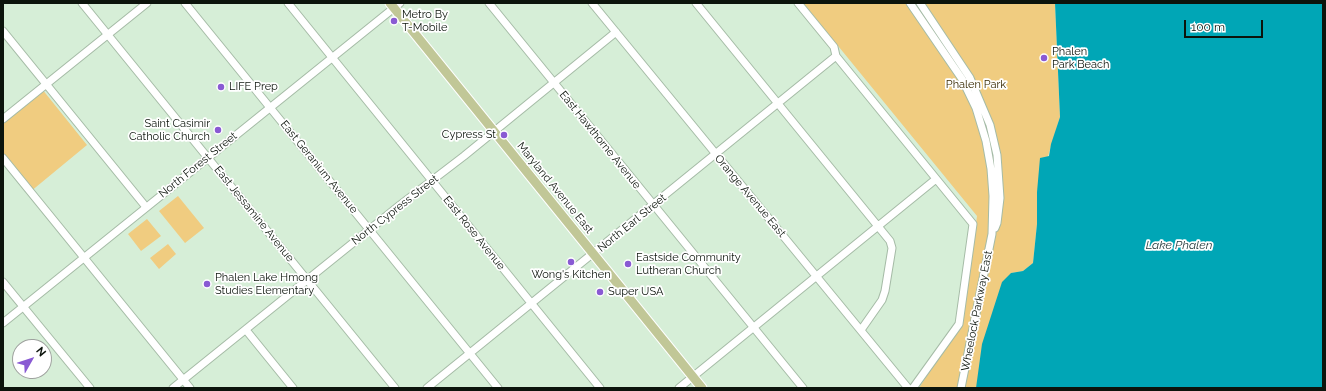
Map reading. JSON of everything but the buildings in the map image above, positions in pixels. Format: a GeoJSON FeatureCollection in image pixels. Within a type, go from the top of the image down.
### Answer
{"type":"FeatureCollection","features":[{"type":"Feature","properties":{"kind":"main road","name":"Maryland Avenue East"},"geometry":{"type":"LineString","coordinates":[[395,5],[494,132],[702,388]]}},
{"type":"Feature","properties":{"kind":"street","name":"East Jessamine Avenue"},"geometry":{"type":"LineString","coordinates":[[82,3],[395,388]]}},
{"type":"Feature","properties":{"kind":"street"},"geometry":{"type":"LineString","coordinates":[[3,119],[147,3]]}},
{"type":"Feature","properties":{"kind":"street","name":"East Geranium Avenue"},"geometry":{"type":"LineString","coordinates":[[185,3],[498,388]]}},
{"type":"Feature","properties":{"kind":"street","name":"East Rose Avenue"},"geometry":{"type":"LineString","coordinates":[[288,3],[600,388]]}},
{"type":"Feature","properties":{"kind":"street","name":"East Hawthorne Avenue"},"geometry":{"type":"LineString","coordinates":[[488,3],[803,388]]}},
{"type":"Feature","properties":{"kind":"street","name":"Orange Avenue East"},"geometry":{"type":"LineString","coordinates":[[592,3],[908,388]]}},
{"type":"Feature","properties":{"kind":"street"},"geometry":{"type":"LineString","coordinates":[[696,3],[890,241],[892,248],[884,295],[861,330]]}},
{"type":"Feature","properties":{"kind":"street"},"geometry":{"type":"LineString","coordinates":[[798,3],[834,47],[838,58],[973,224],[959,324],[912,388]]}},
{"type":"Feature","properties":{"kind":"street","name":"Wheelock Parkway East"},"geometry":{"type":"LineString","coordinates":[[920,3],[970,78],[990,125],[997,155],[1000,198],[997,224],[992,234]]}},
{"type":"Feature","properties":{"kind":"street","name":"Wheelock Parkway East"},"geometry":{"type":"LineString","coordinates":[[911,4],[962,80],[976,108],[986,142],[991,169],[993,196],[992,234],[961,388]]}},
{"type":"Feature","properties":{"kind":"street","name":"North Forest Street"},"geometry":{"type":"LineString","coordinates":[[3,323],[333,57],[395,5]]}},
{"type":"Feature","properties":{"kind":"street"},"geometry":{"type":"LineString","coordinates":[[3,31],[146,207]]}},
{"type":"Feature","properties":{"kind":"street","name":"North Cypress Street"},"geometry":{"type":"LineString","coordinates":[[173,388],[369,230],[494,132],[616,32]]}},
{"type":"Feature","properties":{"kind":"street","name":"North Earl Street"},"geometry":{"type":"LineString","coordinates":[[427,388],[778,103],[838,58]]}},
{"type":"Feature","properties":{"kind":"street"},"geometry":{"type":"LineString","coordinates":[[3,158],[190,388]]}},
{"type":"Feature","properties":{"kind":"street"},"geometry":{"type":"LineString","coordinates":[[678,388],[754,328],[936,179]]}},
{"type":"Feature","properties":{"kind":"street"},"geometry":{"type":"LineString","coordinates":[[3,282],[90,388]]}},
{"type":"Feature","properties":{"kind":"street"},"geometry":{"type":"LineString","coordinates":[[246,330],[293,388]]}},
{"type":"Feature","properties":{"kind":"green space","name":"Phalen Park"},"geometry":{"type":"Polygon","coordinates":[[[803,3],[1055,3],[1060,117],[1037,192],[1037,224],[1033,263],[1023,271],[1011,273],[976,388],[919,388],[964,317],[977,216],[803,3]]]}},
{"type":"Feature","properties":{"kind":"green space"},"geometry":{"type":"Polygon","coordinates":[[[42,89],[87,145],[30,192],[3,158],[3,119],[42,89]]]}},
{"type":"Feature","properties":{"kind":"green space"},"geometry":{"type":"Polygon","coordinates":[[[178,196],[204,228],[185,243],[159,211],[178,196]]]}},
{"type":"Feature","properties":{"kind":"green space"},"geometry":{"type":"Polygon","coordinates":[[[147,219],[161,236],[141,251],[128,234],[147,219]]]}},
{"type":"Feature","properties":{"kind":"green space"},"geometry":{"type":"Polygon","coordinates":[[[168,244],[176,254],[159,269],[150,258],[168,244]]]}},
{"type":"Feature","properties":{"kind":"water","name":"Lake Phalen"},"geometry":{"type":"Polygon","coordinates":[[[1055,3],[1323,3],[1323,388],[976,388],[982,344],[1002,282],[1011,273],[1023,271],[1033,263],[1037,224],[1037,192],[1040,158],[1049,156],[1051,144],[1060,117],[1055,3]]]}},
{"type":"Feature","properties":{"kind":"place","name":"Metro By T-Mobile"},"geometry":{"type":"Point","coordinates":[394,21]}},
{"type":"Feature","properties":{"kind":"place","name":"Phalen Park Beach"},"geometry":{"type":"Point","coordinates":[1044,58]}},
{"type":"Feature","properties":{"kind":"place","name":"LIFE Prep"},"geometry":{"type":"Point","coordinates":[221,87]}},
{"type":"Feature","properties":{"kind":"place","name":"Saint Casimir Catholic Church"},"geometry":{"type":"Point","coordinates":[218,130]}},
{"type":"Feature","properties":{"kind":"place","name":"Cypress St"},"geometry":{"type":"Point","coordinates":[504,135]}},
{"type":"Feature","properties":{"kind":"place","name":"Wong's Kitchen"},"geometry":{"type":"Point","coordinates":[571,262]}},
{"type":"Feature","properties":{"kind":"place","name":"Eastside Community Lutheran Church"},"geometry":{"type":"Point","coordinates":[628,264]}},
{"type":"Feature","properties":{"kind":"place","name":"Phalen Lake Hmong Studies Elementary"},"geometry":{"type":"Point","coordinates":[207,284]}},
{"type":"Feature","properties":{"kind":"place","name":"Super USA"},"geometry":{"type":"Point","coordinates":[600,292]}}]}
